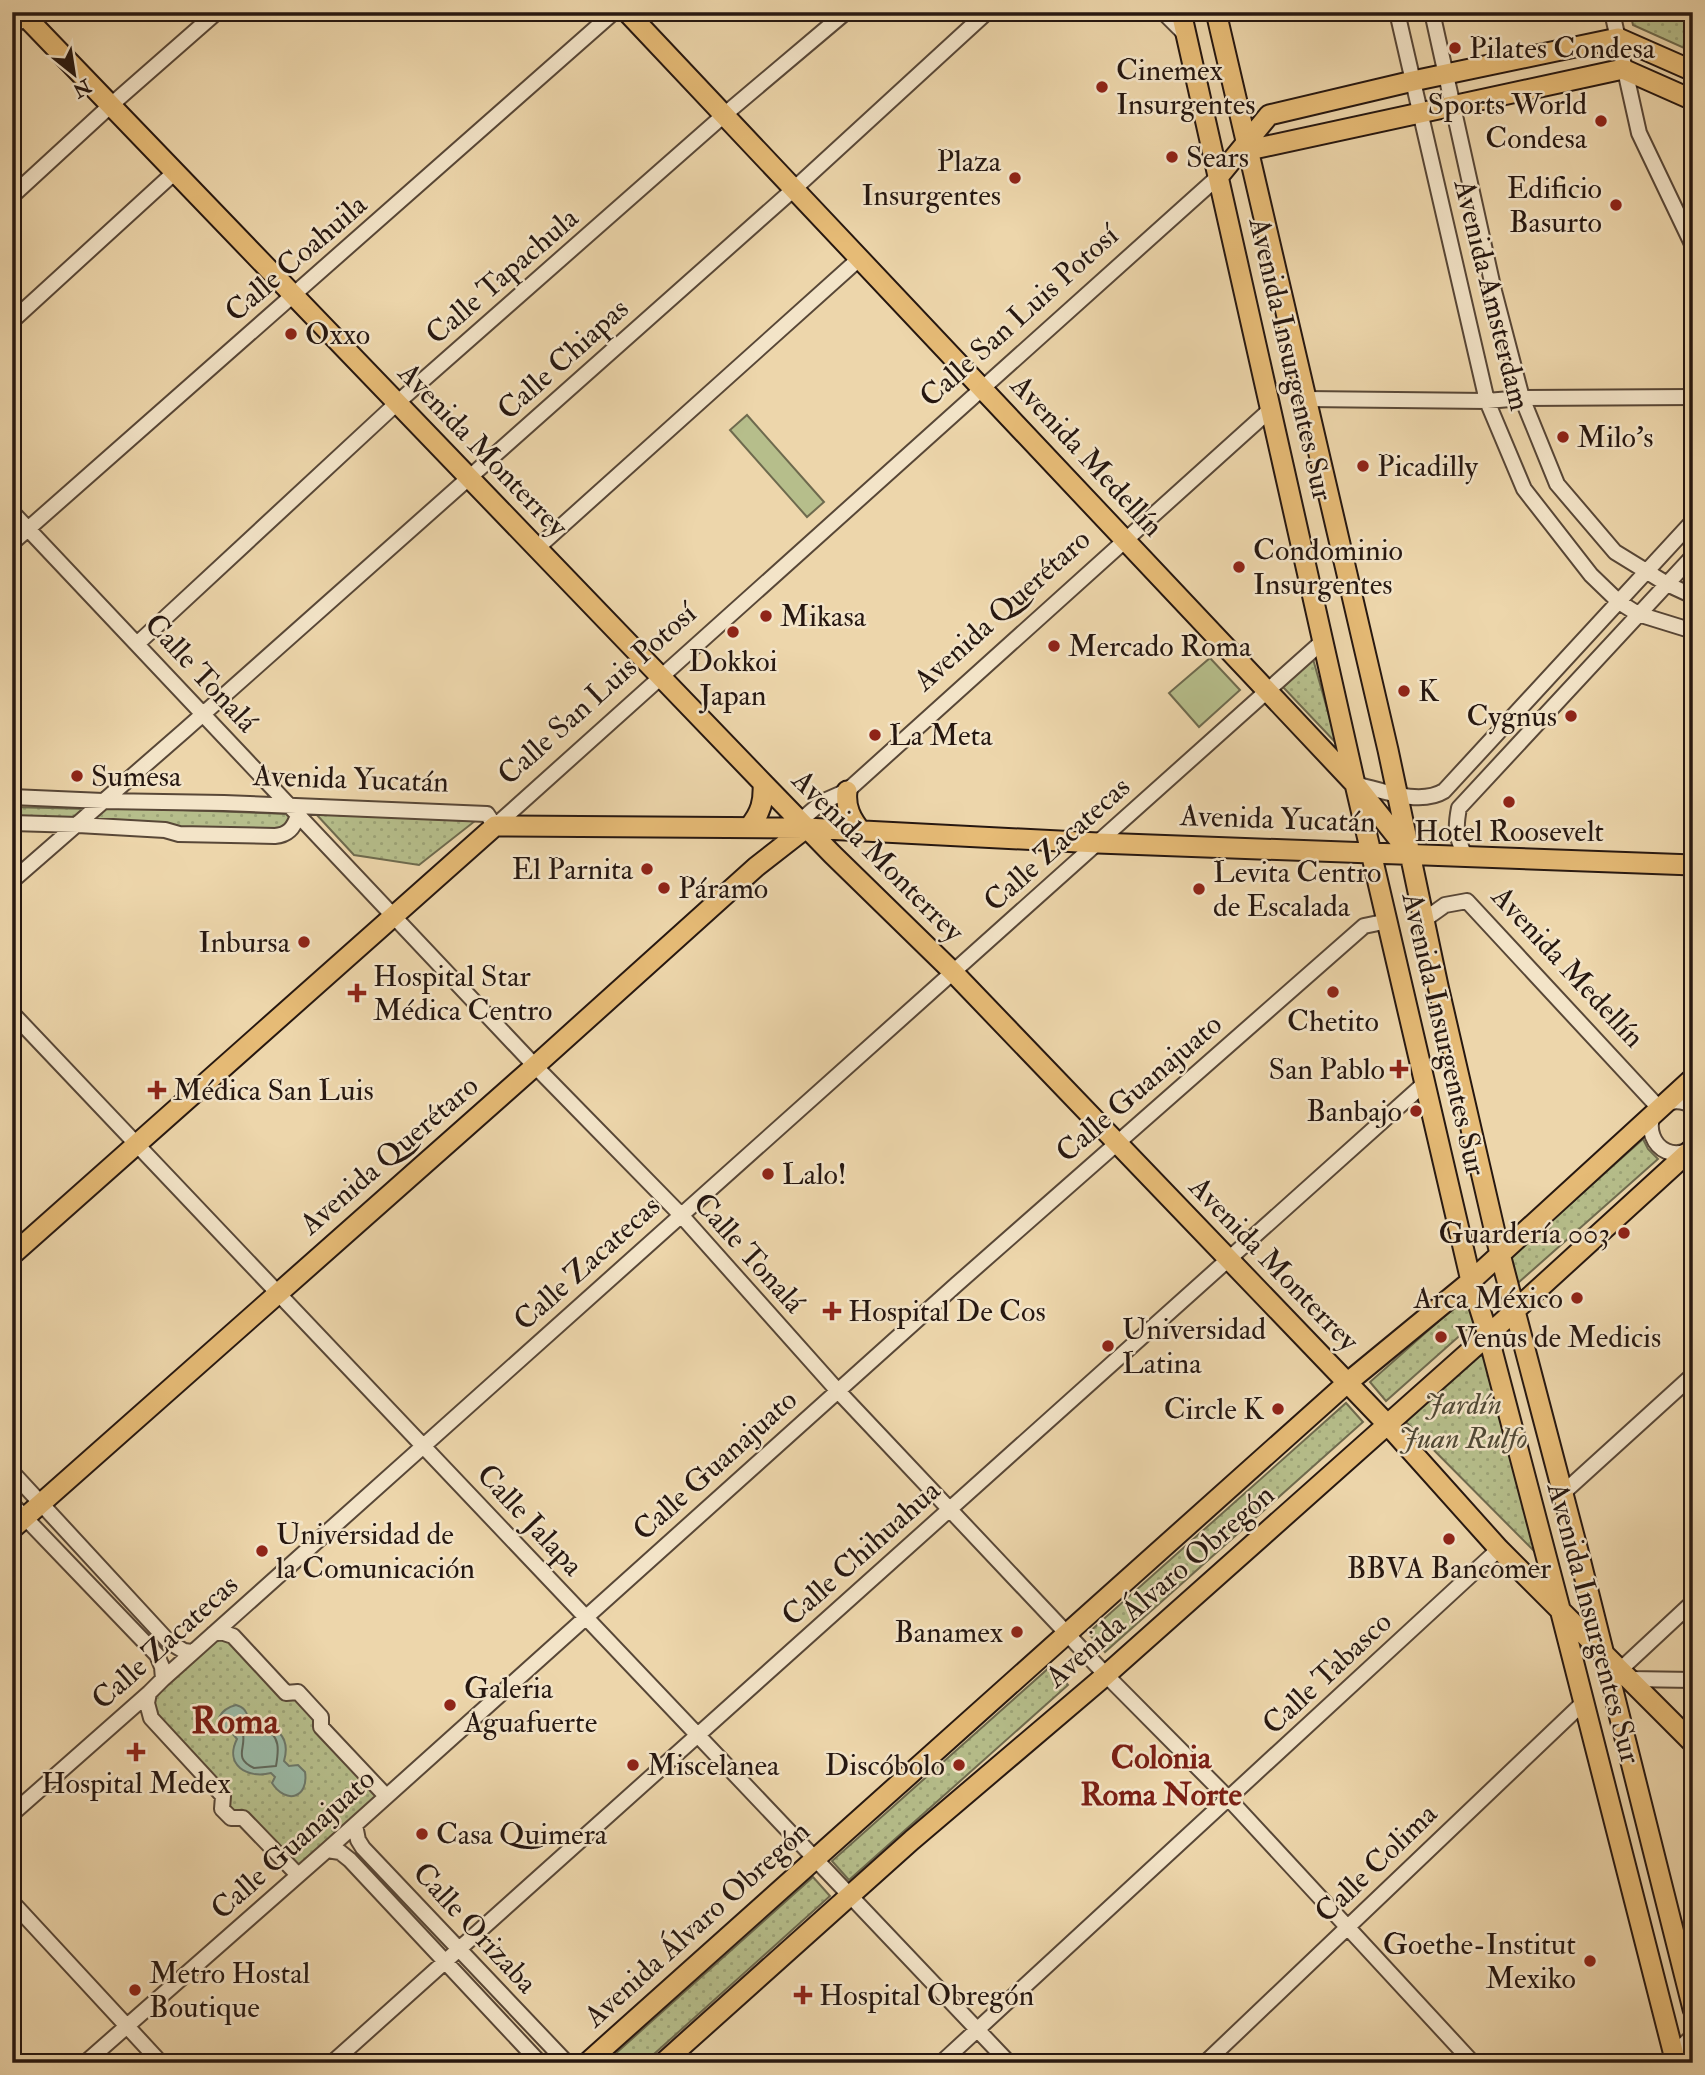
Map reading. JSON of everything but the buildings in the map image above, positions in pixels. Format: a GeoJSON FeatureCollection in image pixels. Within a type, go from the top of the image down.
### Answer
{"type":"FeatureCollection","features":[{"type":"Feature","properties":{"kind":"main road","name":"Avenida Medellín"},"geometry":{"type":"LineString","coordinates":[[627,12],[1355,783],[1410,854]]}},
{"type":"Feature","properties":{"kind":"main road","name":"Avenida Insurgentes Sur"},"geometry":{"type":"LineString","coordinates":[[1181,12],[1355,783],[1471,1281],[1488,1335],[1584,1702],[1671,2060]]}},
{"type":"Feature","properties":{"kind":"main road","name":"Avenida Insurgentes Sur"},"geometry":{"type":"LineString","coordinates":[[1216,12],[1500,1254],[1693,2009]]}},
{"type":"Feature","properties":{"kind":"main road","name":"Avenida Monterrey"},"geometry":{"type":"LineString","coordinates":[[22,17],[176,172],[762,783],[953,972],[1387,1424],[1499,1549],[1693,1742]]}},
{"type":"Feature","properties":{"kind":"main road"},"geometry":{"type":"LineString","coordinates":[[1219,176],[1248,146],[1269,115],[1413,81],[1618,38],[1693,71]]}},
{"type":"Feature","properties":{"kind":"main road"},"geometry":{"type":"LineString","coordinates":[[1248,146],[1420,114],[1623,69],[1693,100]]}},
{"type":"Feature","properties":{"kind":"main road"},"geometry":{"type":"LineString","coordinates":[[749,827],[763,802],[762,783]]}},
{"type":"Feature","properties":{"kind":"main road"},"geometry":{"type":"LineString","coordinates":[[847,791],[849,812],[861,831]]}},
{"type":"Feature","properties":{"kind":"main road","name":"Avenida Yucatán"},"geometry":{"type":"LineString","coordinates":[[495,826],[803,825],[861,831],[1098,843],[1693,865]]}},
{"type":"Feature","properties":{"kind":"main road","name":"Avenida Querétaro"},"geometry":{"type":"LineString","coordinates":[[16,1517],[41,1502],[535,1066],[803,825]]}},
{"type":"Feature","properties":{"kind":"main road","name":"Calle San Luis Potosí"},"geometry":{"type":"LineString","coordinates":[[12,1255],[495,826]]}},
{"type":"Feature","properties":{"kind":"main road"},"geometry":{"type":"LineString","coordinates":[[1471,1281],[1693,1078]]}},
{"type":"Feature","properties":{"kind":"main road","name":"Avenida Álvaro Obregón"},"geometry":{"type":"LineString","coordinates":[[663,2063],[912,1840],[1107,1675],[1693,1149]]}},
{"type":"Feature","properties":{"kind":"main road","name":"Avenida Álvaro Obregón"},"geometry":{"type":"LineString","coordinates":[[587,2063],[1347,1383],[1471,1281]]}},
{"type":"Feature","properties":{"kind":"street"},"geometry":{"type":"LineString","coordinates":[[12,196],[217,12]]}},
{"type":"Feature","properties":{"kind":"street","name":"Calle Coahuila"},"geometry":{"type":"LineString","coordinates":[[12,543],[614,12]]}},
{"type":"Feature","properties":{"kind":"street","name":"Calle Tapachula"},"geometry":{"type":"LineString","coordinates":[[137,644],[397,403],[724,115],[846,12]]}},
{"type":"Feature","properties":{"kind":"street","name":"Calle Chiapas"},"geometry":{"type":"LineString","coordinates":[[12,881],[794,189],[988,12]]}},
{"type":"Feature","properties":{"kind":"street"},"geometry":{"type":"LineString","coordinates":[[1163,12],[1187,36]]}},
{"type":"Feature","properties":{"kind":"street","name":"Avenida Amsterdam"},"geometry":{"type":"LineString","coordinates":[[1397,12],[1487,401],[1524,489],[1591,575],[1619,602],[1638,614],[1693,631]]}},
{"type":"Feature","properties":{"kind":"street","name":"Avenida Amsterdam"},"geometry":{"type":"LineString","coordinates":[[1432,12],[1494,291],[1522,398],[1557,484],[1615,552],[1693,597]]}},
{"type":"Feature","properties":{"kind":"street"},"geometry":{"type":"LineString","coordinates":[[1612,12],[1639,134],[1693,246]]}},
{"type":"Feature","properties":{"kind":"street"},"geometry":{"type":"LineString","coordinates":[[12,321],[176,172]]}},
{"type":"Feature","properties":{"kind":"street","name":"Calle San Luis Potosí"},"geometry":{"type":"LineString","coordinates":[[495,826],[1219,176]]}},
{"type":"Feature","properties":{"kind":"street"},"geometry":{"type":"LineString","coordinates":[[536,549],[860,258]]}},
{"type":"Feature","properties":{"kind":"street"},"geometry":{"type":"LineString","coordinates":[[1306,399],[1487,401],[1522,398],[1693,397]]}},
{"type":"Feature","properties":{"kind":"street","name":"Avenida Querétaro"},"geometry":{"type":"LineString","coordinates":[[803,825],[822,802],[847,791],[1271,409]]}},
{"type":"Feature","properties":{"kind":"street","name":"Calle Tonalá"},"geometry":{"type":"LineString","coordinates":[[12,512],[535,1066],[681,1215],[837,1391],[1229,1799],[1473,2063]]}},
{"type":"Feature","properties":{"kind":"street"},"geometry":{"type":"LineString","coordinates":[[1355,783],[1425,798],[1444,791],[1693,521]]}},
{"type":"Feature","properties":{"kind":"street"},"geometry":{"type":"LineString","coordinates":[[1465,856],[1456,837],[1455,825],[1459,807],[1693,556]]}},
{"type":"Feature","properties":{"kind":"street","name":"Calle Zacatecas"},"geometry":{"type":"LineString","coordinates":[[12,1814],[1324,641]]}},
{"type":"Feature","properties":{"kind":"street","name":"Avenida Yucatán"},"geometry":{"type":"LineString","coordinates":[[12,797],[224,803],[295,811],[487,814],[495,826]]}},
{"type":"Feature","properties":{"kind":"street","name":"Avenida Yucatán"},"geometry":{"type":"LineString","coordinates":[[12,823],[165,830],[179,834],[275,836],[289,833],[295,811]]}},
{"type":"Feature","properties":{"kind":"street","name":"Avenida Medellín"},"geometry":{"type":"LineString","coordinates":[[1424,920],[1445,905],[1467,901],[1659,1108]]}},
{"type":"Feature","properties":{"kind":"street","name":"Calle Guanajuato"},"geometry":{"type":"LineString","coordinates":[[85,2063],[355,1825],[1116,1142],[1364,926],[1388,921]]}},
{"type":"Feature","properties":{"kind":"street","name":"Calle Jalapa"},"geometry":{"type":"LineString","coordinates":[[12,1013],[1009,2063]]}},
{"type":"Feature","properties":{"kind":"street","name":"Calle Chihuahua"},"geometry":{"type":"LineString","coordinates":[[332,2063],[1425,1083]]}},
{"type":"Feature","properties":{"kind":"street"},"geometry":{"type":"LineString","coordinates":[[1693,1106],[1672,1101],[1659,1108],[1651,1121],[1651,1135],[1665,1151],[1679,1154],[1693,1149]]}},
{"type":"Feature","properties":{"kind":"street"},"geometry":{"type":"LineString","coordinates":[[1563,1493],[1693,1375]]}},
{"type":"Feature","properties":{"kind":"street"},"geometry":{"type":"LineString","coordinates":[[12,1472],[169,1642],[184,1651],[192,1652]]}},
{"type":"Feature","properties":{"kind":"street"},"geometry":{"type":"LineString","coordinates":[[16,1517],[157,1655],[163,1679]]}},
{"type":"Feature","properties":{"kind":"street","name":"Calle Tabasco"},"geometry":{"type":"LineString","coordinates":[[942,2063],[1499,1549]]}},
{"type":"Feature","properties":{"kind":"street"},"geometry":{"type":"LineString","coordinates":[[1625,1674],[1693,1602]]}},
{"type":"Feature","properties":{"kind":"street"},"geometry":{"type":"LineString","coordinates":[[213,1634],[221,1632],[233,1636],[286,1693],[298,1692],[321,1717],[321,1727],[386,1796]]}},
{"type":"Feature","properties":{"kind":"street"},"geometry":{"type":"LineString","coordinates":[[1625,1674],[1693,1680]]}},
{"type":"Feature","properties":{"kind":"street"},"geometry":{"type":"LineString","coordinates":[[149,1693],[147,1703],[151,1718],[223,1796],[222,1809],[231,1818],[243,1818],[298,1875]]}},
{"type":"Feature","properties":{"kind":"street","name":"Calle Colima"},"geometry":{"type":"LineString","coordinates":[[1205,2063],[1584,1702]]}},
{"type":"Feature","properties":{"kind":"street","name":"Calle Orizaba"},"geometry":{"type":"LineString","coordinates":[[355,1825],[363,1848],[567,2063]]}},
{"type":"Feature","properties":{"kind":"street","name":"Calle Orizaba"},"geometry":{"type":"LineString","coordinates":[[327,1850],[345,1855],[540,2063]]}},
{"type":"Feature","properties":{"kind":"street"},"geometry":{"type":"LineString","coordinates":[[12,1902],[161,2063]]}},
{"type":"Feature","properties":{"kind":"street"},"geometry":{"type":"LineString","coordinates":[[1671,2060],[1693,2036]]}},
{"type":"Feature","properties":{"kind":"green space"},"geometry":{"type":"Polygon","coordinates":[[[1630,12],[1693,12],[1693,52],[1633,25],[1630,12]]]}},
{"type":"Feature","properties":{"kind":"green space"},"geometry":{"type":"Polygon","coordinates":[[[747,415],[824,502],[807,517],[730,430],[747,415]]]}},
{"type":"Feature","properties":{"kind":"green space"},"geometry":{"type":"Polygon","coordinates":[[[1210,658],[1240,690],[1199,727],[1169,693],[1210,658]]]}},
{"type":"Feature","properties":{"kind":"green space"},"geometry":{"type":"Polygon","coordinates":[[[1313,659],[1337,744],[1283,687],[1313,659]]]}},
{"type":"Feature","properties":{"kind":"green space"},"geometry":{"type":"Polygon","coordinates":[[[12,807],[87,809],[76,821],[12,821],[12,807]]]}},
{"type":"Feature","properties":{"kind":"green space"},"geometry":{"type":"Polygon","coordinates":[[[103,807],[290,814],[287,832],[179,830],[170,824],[89,821],[103,807]]]}},
{"type":"Feature","properties":{"kind":"green space"},"geometry":{"type":"Polygon","coordinates":[[[316,814],[475,821],[419,865],[354,855],[316,814]]]}},
{"type":"Feature","properties":{"kind":"green space"},"geometry":{"type":"Polygon","coordinates":[[[1643,1139],[1658,1159],[1518,1283],[1511,1257],[1643,1139]]]}},
{"type":"Feature","properties":{"kind":"green space"},"geometry":{"type":"Polygon","coordinates":[[[1466,1297],[1474,1323],[1386,1401],[1370,1382],[1466,1297]]]}},
{"type":"Feature","properties":{"kind":"green space","name":"Jardín Juan Rulfo"},"geometry":{"type":"Polygon","coordinates":[[[1477,1356],[1484,1356],[1537,1554],[1402,1418],[1477,1356]]]}},
{"type":"Feature","properties":{"kind":"green space"},"geometry":{"type":"Polygon","coordinates":[[[1346,1403],[1363,1422],[1105,1652],[1088,1633],[1346,1403]]]}},
{"type":"Feature","properties":{"kind":"green space"},"geometry":{"type":"Polygon","coordinates":[[[221,1632],[286,1693],[298,1692],[386,1796],[298,1875],[243,1818],[231,1818],[223,1796],[151,1718],[149,1693],[221,1632]]]}},
{"type":"Feature","properties":{"kind":"green space"},"geometry":{"type":"Polygon","coordinates":[[[1051,1666],[1068,1685],[849,1880],[832,1861],[1051,1666]]]}},
{"type":"Feature","properties":{"kind":"green space"},"geometry":{"type":"Polygon","coordinates":[[[813,1877],[830,1896],[644,2063],[605,2063],[813,1877]]]}},
{"type":"Feature","properties":{"kind":"water"},"geometry":{"type":"Polygon","coordinates":[[[236,1705],[245,1710],[247,1721],[252,1725],[268,1726],[280,1733],[286,1752],[284,1761],[289,1766],[298,1765],[305,1772],[304,1788],[300,1793],[290,1796],[284,1794],[272,1783],[275,1777],[271,1773],[246,1772],[236,1763],[233,1756],[237,1739],[232,1733],[225,1734],[218,1721],[222,1713],[236,1705]]]}},
{"type":"Feature","properties":{"kind":"place","name":"Pilates Condesa"},"geometry":{"type":"Point","coordinates":[1455,48]}},
{"type":"Feature","properties":{"kind":"place","name":"Cinemex Insurgentes"},"geometry":{"type":"Point","coordinates":[1102,87]}},
{"type":"Feature","properties":{"kind":"place","name":"Sports World Condesa"},"geometry":{"type":"Point","coordinates":[1601,121]}},
{"type":"Feature","properties":{"kind":"place","name":"Sears"},"geometry":{"type":"Point","coordinates":[1172,157]}},
{"type":"Feature","properties":{"kind":"place","name":"Plaza Insurgentes"},"geometry":{"type":"Point","coordinates":[1015,178]}},
{"type":"Feature","properties":{"kind":"place","name":"Edificio Basurto"},"geometry":{"type":"Point","coordinates":[1616,205]}},
{"type":"Feature","properties":{"kind":"place","name":"Oxxo"},"geometry":{"type":"Point","coordinates":[291,334]}},
{"type":"Feature","properties":{"kind":"place","name":"Milo's"},"geometry":{"type":"Point","coordinates":[1563,437]}},
{"type":"Feature","properties":{"kind":"place","name":"Picadilly"},"geometry":{"type":"Point","coordinates":[1363,466]}},
{"type":"Feature","properties":{"kind":"place","name":"Condominio Insurgentes"},"geometry":{"type":"Point","coordinates":[1239,567]}},
{"type":"Feature","properties":{"kind":"place","name":"Mikasa"},"geometry":{"type":"Point","coordinates":[766,616]}},
{"type":"Feature","properties":{"kind":"place","name":"Dokkoi Japan"},"geometry":{"type":"Point","coordinates":[733,632]}},
{"type":"Feature","properties":{"kind":"place","name":"Mercado Roma"},"geometry":{"type":"Point","coordinates":[1054,646]}},
{"type":"Feature","properties":{"kind":"place","name":"K"},"geometry":{"type":"Point","coordinates":[1404,691]}},
{"type":"Feature","properties":{"kind":"place","name":"Cygnus"},"geometry":{"type":"Point","coordinates":[1571,716]}},
{"type":"Feature","properties":{"kind":"place","name":"La Meta"},"geometry":{"type":"Point","coordinates":[875,735]}},
{"type":"Feature","properties":{"kind":"place","name":"Sumesa"},"geometry":{"type":"Point","coordinates":[77,776]}},
{"type":"Feature","properties":{"kind":"place","name":"Hotel Roosevelt"},"geometry":{"type":"Point","coordinates":[1509,802]}},
{"type":"Feature","properties":{"kind":"place","name":"El Parnita"},"geometry":{"type":"Point","coordinates":[647,869]}},
{"type":"Feature","properties":{"kind":"place","name":"Páramo"},"geometry":{"type":"Point","coordinates":[664,888]}},
{"type":"Feature","properties":{"kind":"place","name":"Levita Centro de Escalada"},"geometry":{"type":"Point","coordinates":[1199,889]}},
{"type":"Feature","properties":{"kind":"place","name":"Inbursa"},"geometry":{"type":"Point","coordinates":[304,942]}},
{"type":"Feature","properties":{"kind":"place","name":"Chetito"},"geometry":{"type":"Point","coordinates":[1333,992]}},
{"type":"Feature","properties":{"kind":"place","name":"Hospital Star Médica Centro"},"geometry":{"type":"Point","coordinates":[357,993]}},
{"type":"Feature","properties":{"kind":"place","name":"San Pablo"},"geometry":{"type":"Point","coordinates":[1399,1069]}},
{"type":"Feature","properties":{"kind":"place","name":"Médica San Luis"},"geometry":{"type":"Point","coordinates":[157,1090]}},
{"type":"Feature","properties":{"kind":"place","name":"Banbajo"},"geometry":{"type":"Point","coordinates":[1416,1111]}},
{"type":"Feature","properties":{"kind":"place","name":"Lalo!"},"geometry":{"type":"Point","coordinates":[768,1174]}},
{"type":"Feature","properties":{"kind":"place","name":"Guardería 003"},"geometry":{"type":"Point","coordinates":[1624,1233]}},
{"type":"Feature","properties":{"kind":"place","name":"Arca México"},"geometry":{"type":"Point","coordinates":[1577,1298]}},
{"type":"Feature","properties":{"kind":"place","name":"Hospital De Cos"},"geometry":{"type":"Point","coordinates":[832,1311]}},
{"type":"Feature","properties":{"kind":"place","name":"Venus de Medicis"},"geometry":{"type":"Point","coordinates":[1441,1337]}},
{"type":"Feature","properties":{"kind":"place","name":"Universidad Latina"},"geometry":{"type":"Point","coordinates":[1108,1346]}},
{"type":"Feature","properties":{"kind":"place","name":"Circle K"},"geometry":{"type":"Point","coordinates":[1278,1409]}},
{"type":"Feature","properties":{"kind":"place","name":"BBVA Bancomer"},"geometry":{"type":"Point","coordinates":[1449,1539]}},
{"type":"Feature","properties":{"kind":"place","name":"Universidad de la Comunicación"},"geometry":{"type":"Point","coordinates":[262,1551]}},
{"type":"Feature","properties":{"kind":"place","name":"Banamex"},"geometry":{"type":"Point","coordinates":[1017,1632]}},
{"type":"Feature","properties":{"kind":"place","name":"Galeria Aguafuerte"},"geometry":{"type":"Point","coordinates":[450,1705]}},
{"type":"Feature","properties":{"kind":"place","name":"Hospital Medex"},"geometry":{"type":"Point","coordinates":[136,1752]}},
{"type":"Feature","properties":{"kind":"place","name":"Miscelanea"},"geometry":{"type":"Point","coordinates":[633,1765]}},
{"type":"Feature","properties":{"kind":"place","name":"Discóbolo"},"geometry":{"type":"Point","coordinates":[959,1765]}},
{"type":"Feature","properties":{"kind":"place","name":"Casa Quimera"},"geometry":{"type":"Point","coordinates":[422,1834]}},
{"type":"Feature","properties":{"kind":"place","name":"Goethe-Institut Mexiko"},"geometry":{"type":"Point","coordinates":[1590,1961]}},
{"type":"Feature","properties":{"kind":"place","name":"Metro Hostal Boutique"},"geometry":{"type":"Point","coordinates":[135,1990]}},
{"type":"Feature","properties":{"kind":"place","name":"Hospital Obregón"},"geometry":{"type":"Point","coordinates":[803,1995]}},
{"type":"Feature","properties":{"kind":"district","name":"Roma"},"geometry":{"type":"Point","coordinates":[235,1721]}},
{"type":"Feature","properties":{"kind":"district","name":"Colonia Roma Norte"},"geometry":{"type":"Point","coordinates":[1161,1776]}}]}
